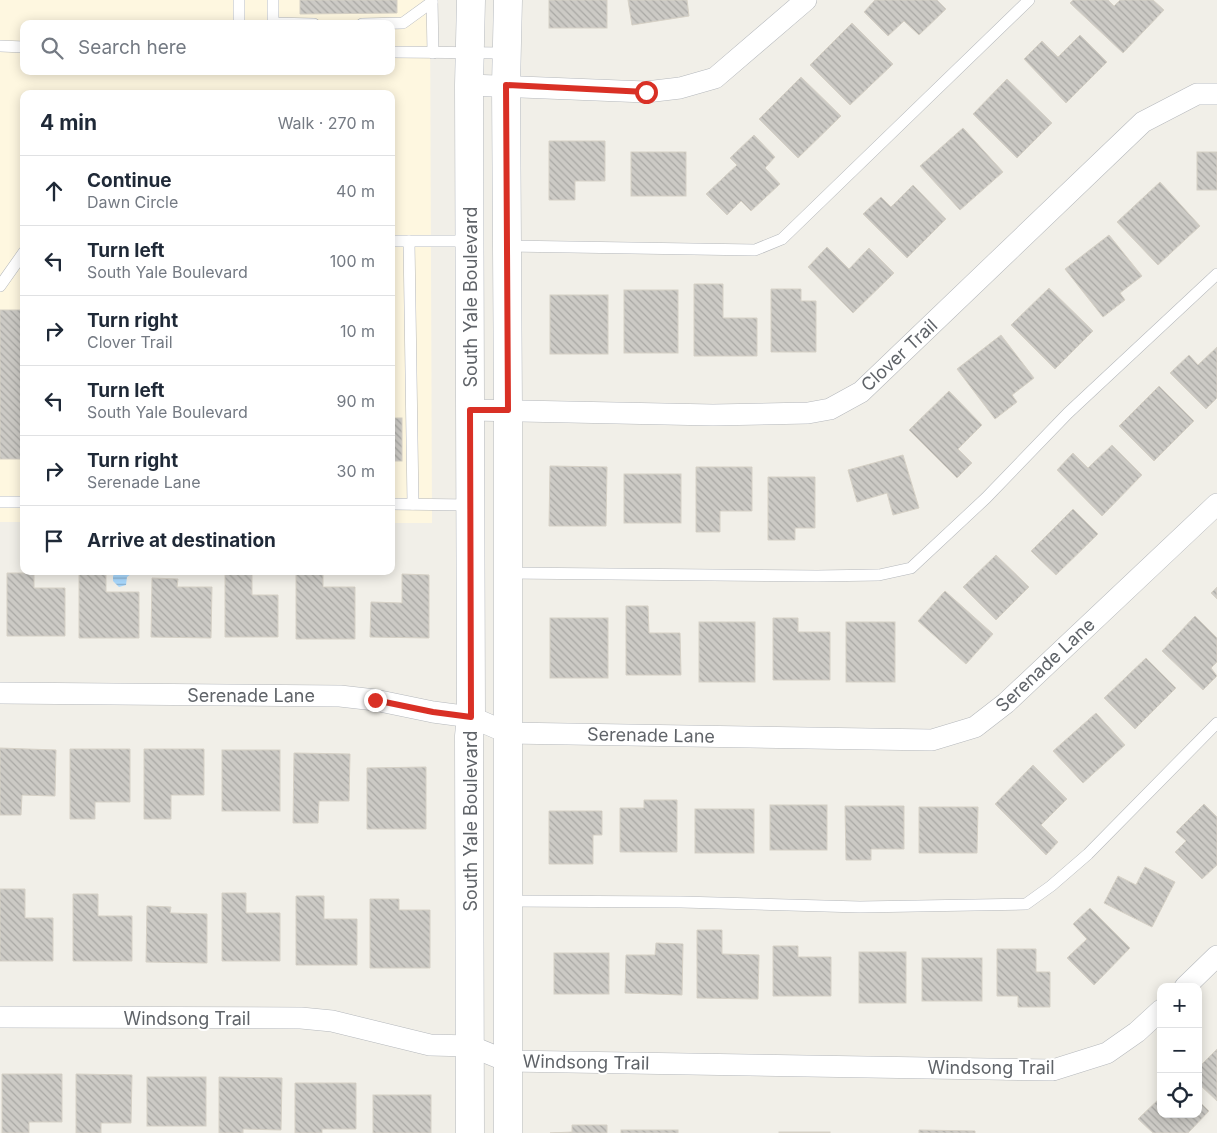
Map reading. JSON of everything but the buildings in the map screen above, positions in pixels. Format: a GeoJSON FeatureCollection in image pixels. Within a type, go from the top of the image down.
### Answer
{"type":"FeatureCollection","features":[{"type":"Feature","properties":{"kind":"street","name":"South Yale Boulevard"},"geometry":{"type":"LineString","coordinates":[[470,0],[468,85],[471,717],[468,736],[470,1133]]}},
{"type":"Feature","properties":{"kind":"street","name":"South Yale Boulevard"},"geometry":{"type":"LineString","coordinates":[[508,0],[506,53],[508,1133]]}},
{"type":"Feature","properties":{"kind":"street"},"geometry":{"type":"LineString","coordinates":[[468,85],[646,92],[680,88],[715,78],[806,0]]}},
{"type":"Feature","properties":{"kind":"street","name":"Clover Trail"},"geometry":{"type":"LineString","coordinates":[[470,410],[713,415],[808,413],[830,409],[861,392],[1142,122],[1197,94],[1217,94]]}},
{"type":"Feature","properties":{"kind":"street","name":"Serenade Lane"},"geometry":{"type":"LineString","coordinates":[[0,693],[340,696],[375,700],[433,712],[471,717],[508,733],[932,740],[975,727],[1006,703],[1217,504]]}},
{"type":"Feature","properties":{"kind":"street"},"geometry":{"type":"LineString","coordinates":[[1189,983],[1217,956]]}},
{"type":"Feature","properties":{"kind":"street","name":"Windsong Trail"},"geometry":{"type":"LineString","coordinates":[[0,1017],[301,1018],[332,1021],[430,1045],[470,1046],[507,1061],[1053,1070],[1107,1053],[1137,1032],[1157,1014]]}},
{"type":"Feature","properties":{"kind":"lane"},"geometry":{"type":"LineString","coordinates":[[239,0],[239,20]]}},
{"type":"Feature","properties":{"kind":"lane"},"geometry":{"type":"LineString","coordinates":[[273,0],[273,20]]}},
{"type":"Feature","properties":{"kind":"lane"},"geometry":{"type":"LineString","coordinates":[[507,246],[755,250],[782,239],[1029,0]]}},
{"type":"Feature","properties":{"kind":"lane"},"geometry":{"type":"LineString","coordinates":[[432,1],[433,53]]}},
{"type":"Feature","properties":{"kind":"lane"},"geometry":{"type":"LineString","coordinates":[[395,23],[403,23],[432,1]]}},
{"type":"Feature","properties":{"kind":"lane"},"geometry":{"type":"LineString","coordinates":[[0,46],[20,47]]}},
{"type":"Feature","properties":{"kind":"lane"},"geometry":{"type":"LineString","coordinates":[[395,52],[506,53]]}},
{"type":"Feature","properties":{"kind":"lane"},"geometry":{"type":"LineString","coordinates":[[395,241],[470,241]]}},
{"type":"Feature","properties":{"kind":"lane"},"geometry":{"type":"LineString","coordinates":[[409,241],[413,504]]}},
{"type":"Feature","properties":{"kind":"lane"},"geometry":{"type":"LineString","coordinates":[[0,286],[20,258]]}},
{"type":"Feature","properties":{"kind":"lane"},"geometry":{"type":"LineString","coordinates":[[508,573],[879,575],[911,568],[986,498],[1068,413],[1217,274]]}},
{"type":"Feature","properties":{"kind":"lane"},"geometry":{"type":"LineString","coordinates":[[0,502],[20,502]]}},
{"type":"Feature","properties":{"kind":"lane"},"geometry":{"type":"LineString","coordinates":[[395,504],[470,505]]}},
{"type":"Feature","properties":{"kind":"lane"},"geometry":{"type":"LineString","coordinates":[[507,901],[860,906],[1026,904],[1051,886],[1088,854],[1217,723]]}},
{"type":"Feature","properties":{"kind":"shaded area"},"geometry":{"type":"Polygon","coordinates":[[[0,0],[430,0],[432,523],[395,523],[395,90],[20,90],[20,522],[0,522],[0,0]]]}},
{"type":"Feature","properties":{"kind":"water"},"geometry":{"type":"Polygon","coordinates":[[[130,575],[127,577],[126,585],[119,587],[113,581],[113,576],[130,575]]]}},
{"type":"Feature","properties":{"kind":"route"},"geometry":{"type":"LineString","coordinates":[[375,700],[433,712],[471,717],[470,410],[508,410],[506,85],[646,92]]}}]}
